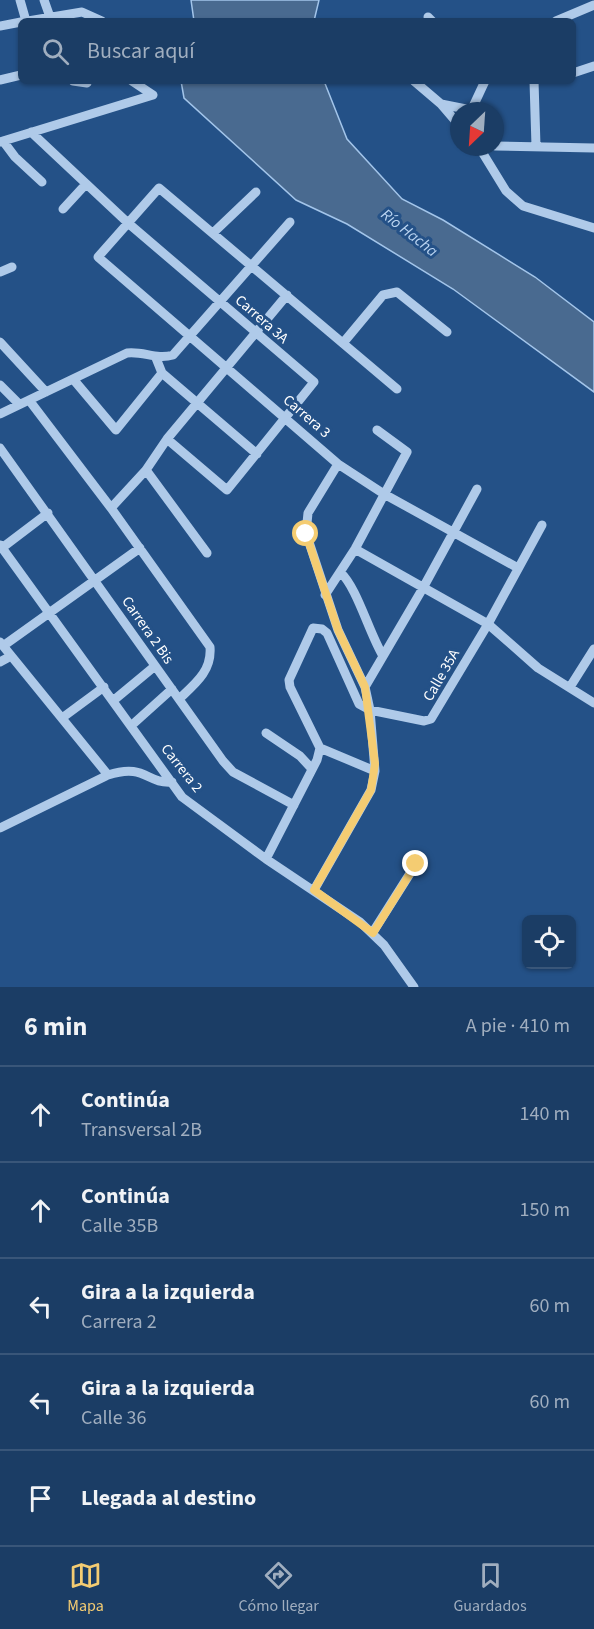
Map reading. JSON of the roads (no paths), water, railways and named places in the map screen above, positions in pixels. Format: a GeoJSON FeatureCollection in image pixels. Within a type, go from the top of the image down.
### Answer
{"type":"FeatureCollection","features":[{"type":"Feature","properties":{"kind":"street"},"geometry":{"type":"LineString","coordinates":[[20,0],[26,18]]}},
{"type":"Feature","properties":{"kind":"street"},"geometry":{"type":"LineString","coordinates":[[44,0],[50,16]]}},
{"type":"Feature","properties":{"kind":"street"},"geometry":{"type":"LineString","coordinates":[[563,18],[594,5]]}},
{"type":"Feature","properties":{"kind":"street"},"geometry":{"type":"LineString","coordinates":[[41,18],[82,12],[95,18]]}},
{"type":"Feature","properties":{"kind":"street"},"geometry":{"type":"LineString","coordinates":[[0,26],[18,23]]}},
{"type":"Feature","properties":{"kind":"street"},"geometry":{"type":"LineString","coordinates":[[576,72],[594,66]]}},
{"type":"Feature","properties":{"kind":"street"},"geometry":{"type":"LineString","coordinates":[[0,80],[18,76]]}},
{"type":"Feature","properties":{"kind":"street"},"geometry":{"type":"LineString","coordinates":[[42,182],[2,142],[153,95],[136,84]]}},
{"type":"Feature","properties":{"kind":"street"},"geometry":{"type":"LineString","coordinates":[[418,84],[450,114]]}},
{"type":"Feature","properties":{"kind":"street"},"geometry":{"type":"LineString","coordinates":[[475,102],[484,84]]}},
{"type":"Feature","properties":{"kind":"street"},"geometry":{"type":"LineString","coordinates":[[534,84],[536,146]]}},
{"type":"Feature","properties":{"kind":"street"},"geometry":{"type":"LineString","coordinates":[[441,104],[450,106]]}},
{"type":"Feature","properties":{"kind":"street","name":"Carrera 3A"},"geometry":{"type":"LineString","coordinates":[[31,132],[128,223],[314,382],[227,490],[166,440]]}},
{"type":"Feature","properties":{"kind":"street"},"geometry":{"type":"LineString","coordinates":[[504,146],[594,148]]}},
{"type":"Feature","properties":{"kind":"street"},"geometry":{"type":"LineString","coordinates":[[484,156],[506,192],[523,206],[594,228]]}},
{"type":"Feature","properties":{"kind":"street"},"geometry":{"type":"LineString","coordinates":[[63,209],[86,184]]}},
{"type":"Feature","properties":{"kind":"street"},"geometry":{"type":"LineString","coordinates":[[128,223],[159,188],[398,389]]}},
{"type":"Feature","properties":{"kind":"street"},"geometry":{"type":"LineString","coordinates":[[213,233],[256,192]]}},
{"type":"Feature","properties":{"kind":"street"},"geometry":{"type":"LineString","coordinates":[[0,414],[127,353],[135,352],[156,358],[173,355],[290,222]]}},
{"type":"Feature","properties":{"kind":"street","name":"Carrera 3"},"geometry":{"type":"LineString","coordinates":[[128,223],[98,257],[339,464],[384,494],[518,568]]}},
{"type":"Feature","properties":{"kind":"street"},"geometry":{"type":"LineString","coordinates":[[0,272],[12,267]]}},
{"type":"Feature","properties":{"kind":"street"},"geometry":{"type":"LineString","coordinates":[[343,343],[383,295],[397,292],[447,332]]}},
{"type":"Feature","properties":{"kind":"street"},"geometry":{"type":"LineString","coordinates":[[111,508],[146,470],[166,440],[287,295]]}},
{"type":"Feature","properties":{"kind":"street"},"geometry":{"type":"LineString","coordinates":[[0,342],[46,392]]}},
{"type":"Feature","properties":{"kind":"street"},"geometry":{"type":"LineString","coordinates":[[156,358],[162,373],[257,454]]}},
{"type":"Feature","properties":{"kind":"street"},"geometry":{"type":"LineString","coordinates":[[73,379],[116,430],[162,373]]}},
{"type":"Feature","properties":{"kind":"street"},"geometry":{"type":"LineString","coordinates":[[0,385],[20,405]]}},
{"type":"Feature","properties":{"kind":"street"},"geometry":{"type":"LineString","coordinates":[[29,400],[111,508],[210,647],[210,657],[200,679],[179,699]]}},
{"type":"Feature","properties":{"kind":"street"},"geometry":{"type":"LineString","coordinates":[[325,595],[355,549],[407,452],[377,430]]}},
{"type":"Feature","properties":{"kind":"street","name":"Carrera 2 Bis"},"geometry":{"type":"LineString","coordinates":[[0,448],[223,761],[234,772],[294,805]]}},
{"type":"Feature","properties":{"kind":"street"},"geometry":{"type":"LineString","coordinates":[[314,890],[371,790],[375,771],[370,710],[365,687],[338,630],[325,595],[306,523],[308,513],[339,464]]}},
{"type":"Feature","properties":{"kind":"street"},"geometry":{"type":"LineString","coordinates":[[146,470],[207,553]]}},
{"type":"Feature","properties":{"kind":"street"},"geometry":{"type":"LineString","coordinates":[[365,687],[477,489]]}},
{"type":"Feature","properties":{"kind":"street"},"geometry":{"type":"LineString","coordinates":[[1,546],[48,513]]}},
{"type":"Feature","properties":{"kind":"street","name":"Calle 35A"},"geometry":{"type":"LineString","coordinates":[[370,710],[424,721],[430,719],[488,624],[542,525]]}},
{"type":"Feature","properties":{"kind":"street","name":"Carrera 2"},"geometry":{"type":"LineString","coordinates":[[1,546],[171,782],[192,805],[373,933],[414,987]]}},
{"type":"Feature","properties":{"kind":"street"},"geometry":{"type":"LineString","coordinates":[[108,775],[2,644],[140,548]]}},
{"type":"Feature","properties":{"kind":"street"},"geometry":{"type":"LineString","coordinates":[[355,549],[488,624],[538,668],[594,703]]}},
{"type":"Feature","properties":{"kind":"street"},"geometry":{"type":"LineString","coordinates":[[340,572],[350,580],[370,635],[383,656]]}},
{"type":"Feature","properties":{"kind":"street"},"geometry":{"type":"LineString","coordinates":[[370,710],[355,699],[327,633],[322,629],[313,628],[289,680],[290,687],[320,748],[375,771]]}},
{"type":"Feature","properties":{"kind":"street"},"geometry":{"type":"LineString","coordinates":[[570,687],[594,649]]}},
{"type":"Feature","properties":{"kind":"street"},"geometry":{"type":"LineString","coordinates":[[0,662],[11,656]]}},
{"type":"Feature","properties":{"kind":"street"},"geometry":{"type":"LineString","coordinates":[[114,700],[155,666]]}},
{"type":"Feature","properties":{"kind":"street"},"geometry":{"type":"LineString","coordinates":[[62,718],[104,687]]}},
{"type":"Feature","properties":{"kind":"street"},"geometry":{"type":"LineString","coordinates":[[132,725],[172,689]]}},
{"type":"Feature","properties":{"kind":"street"},"geometry":{"type":"LineString","coordinates":[[266,733],[300,756],[312,769]]}},
{"type":"Feature","properties":{"kind":"street"},"geometry":{"type":"LineString","coordinates":[[266,859],[312,769],[320,748]]}},
{"type":"Feature","properties":{"kind":"street"},"geometry":{"type":"LineString","coordinates":[[0,828],[108,775],[123,770],[137,770],[161,781],[171,782]]}},
{"type":"Feature","properties":{"kind":"street"},"geometry":{"type":"LineString","coordinates":[[373,933],[416,864]]}},
{"type":"Feature","properties":{"kind":"water"},"geometry":{"type":"Polygon","coordinates":[[[191,0],[319,0],[315,18],[194,18],[191,0]]]}},
{"type":"Feature","properties":{"kind":"water","name":"Río Hacha"},"geometry":{"type":"Polygon","coordinates":[[[182,84],[325,84],[347,139],[402,199],[443,220],[535,277],[594,322],[594,392],[453,289],[347,224],[296,200],[184,98],[182,84]]]}}]}
